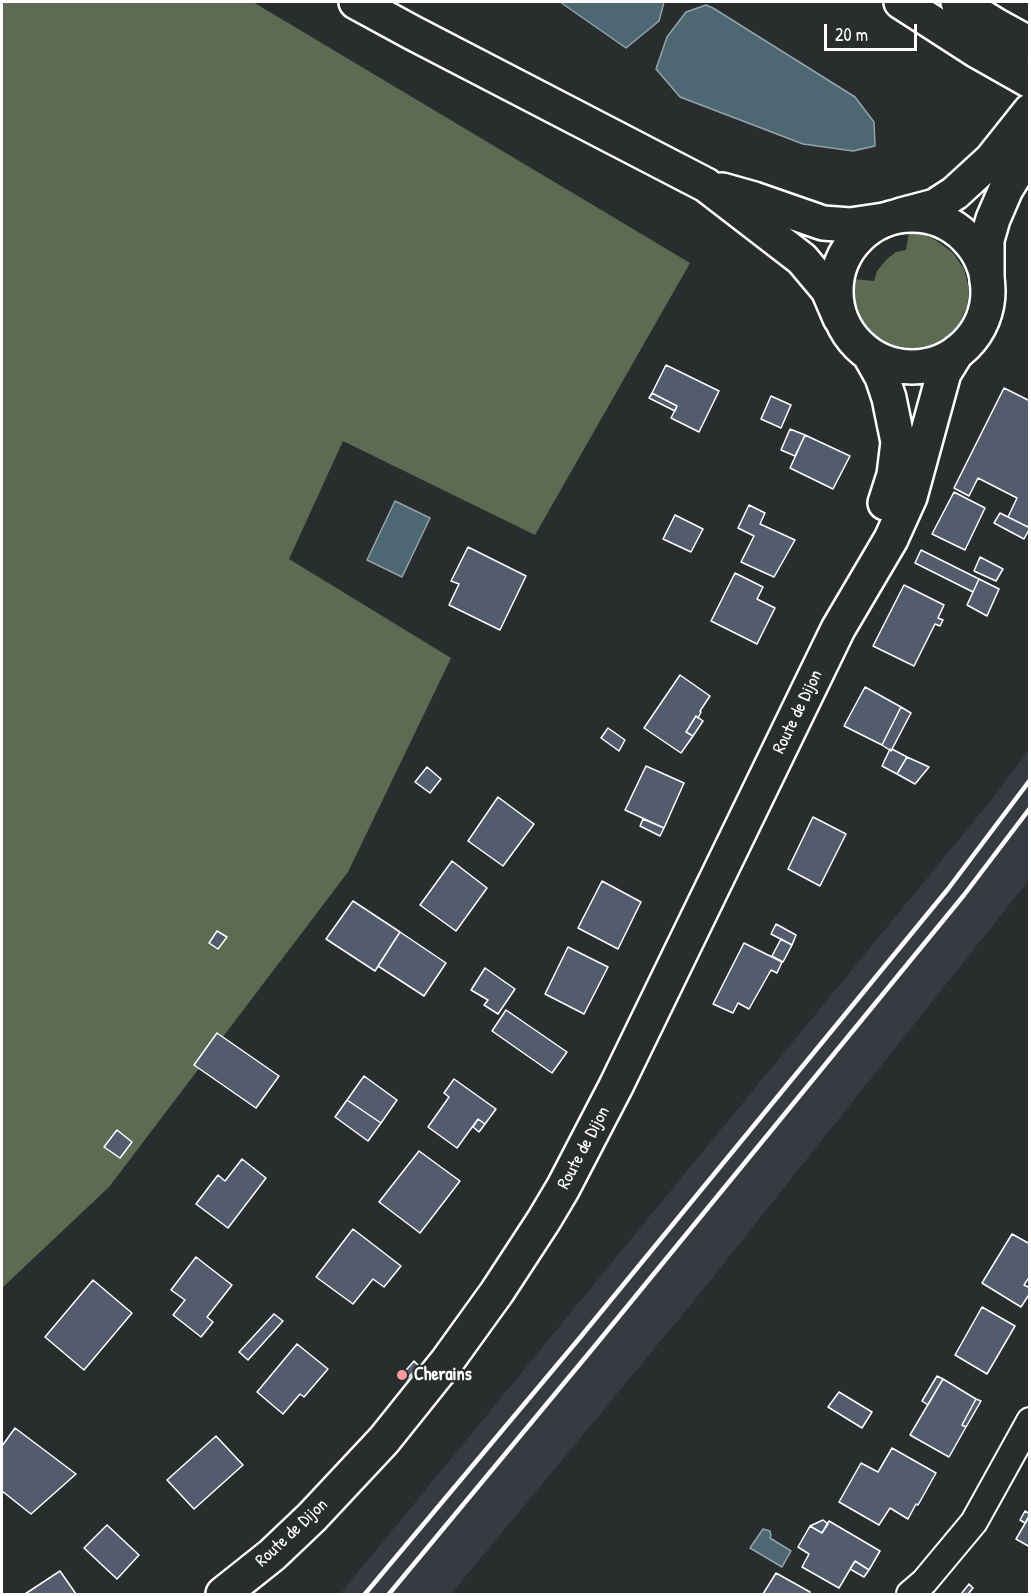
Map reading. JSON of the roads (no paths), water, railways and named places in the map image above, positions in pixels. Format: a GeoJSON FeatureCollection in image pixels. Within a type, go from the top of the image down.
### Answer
{"type":"FeatureCollection","features":[{"type":"Feature","properties":{"kind":"main road"},"geometry":{"type":"LineString","coordinates":[[356,2],[706,185],[802,259],[828,290],[847,332],[857,344],[869,354],[897,366],[913,367],[944,360],[957,352],[974,334],[985,313],[988,297],[987,240],[993,219],[1006,189],[1029,150]]}},
{"type":"Feature","properties":{"kind":"main road"},"geometry":{"type":"LineString","coordinates":[[901,2],[987,38],[1029,44]]}},
{"type":"Feature","properties":{"kind":"main road"},"geometry":{"type":"LineString","coordinates":[[958,2],[987,38],[1029,81]]}},
{"type":"Feature","properties":{"kind":"main road"},"geometry":{"type":"LineString","coordinates":[[706,185],[824,223],[850,225],[892,217],[935,206],[955,193],[991,160],[1029,111]]}},
{"type":"Feature","properties":{"kind":"main road"},"geometry":{"type":"LineString","coordinates":[[840,318],[835,287],[843,257],[853,241],[867,228],[892,217],[921,215],[938,219],[955,228],[977,251],[987,281]]}},
{"type":"Feature","properties":{"kind":"main road","name":"Route de Dijon"},"geometry":{"type":"LineString","coordinates":[[223,1594],[272,1555],[312,1517],[384,1440],[497,1292],[544,1220],[572,1172],[616,1086],[838,629],[891,539],[916,479],[940,382],[957,352]]}},
{"type":"Feature","properties":{"kind":"main road","name":"Route de Dijon"},"geometry":{"type":"LineString","coordinates":[[838,629],[890,490],[897,459],[898,442],[893,411],[882,376],[869,354]]}},
{"type":"Feature","properties":{"kind":"street"},"geometry":{"type":"LineString","coordinates":[[910,1594],[924,1582],[974,1522],[1029,1422]]}},
{"type":"Feature","properties":{"kind":"water"},"geometry":{"type":"Polygon","coordinates":[[[560,2],[664,2],[659,21],[626,48],[560,2]]]}},
{"type":"Feature","properties":{"kind":"water"},"geometry":{"type":"Polygon","coordinates":[[[706,5],[855,97],[874,122],[875,146],[853,151],[803,144],[680,97],[656,69],[667,37],[686,12],[706,5]]]}},
{"type":"Feature","properties":{"kind":"water"},"geometry":{"type":"Polygon","coordinates":[[[395,501],[430,518],[402,577],[367,560],[395,501]]]}},
{"type":"Feature","properties":{"kind":"water"},"geometry":{"type":"Polygon","coordinates":[[[763,1529],[770,1531],[770,1538],[791,1551],[782,1567],[750,1548],[763,1529]]]}},
{"type":"Feature","properties":{"kind":"railway"},"geometry":{"type":"LineString","coordinates":[[365,1594],[578,1340],[948,889],[1030,780]]}},
{"type":"Feature","properties":{"kind":"railway"},"geometry":{"type":"LineString","coordinates":[[389,1594],[964,895],[1030,808]]}},
{"type":"Feature","properties":{"kind":"place","name":"Cherains"},"geometry":{"type":"Point","coordinates":[402,1375]}}]}
